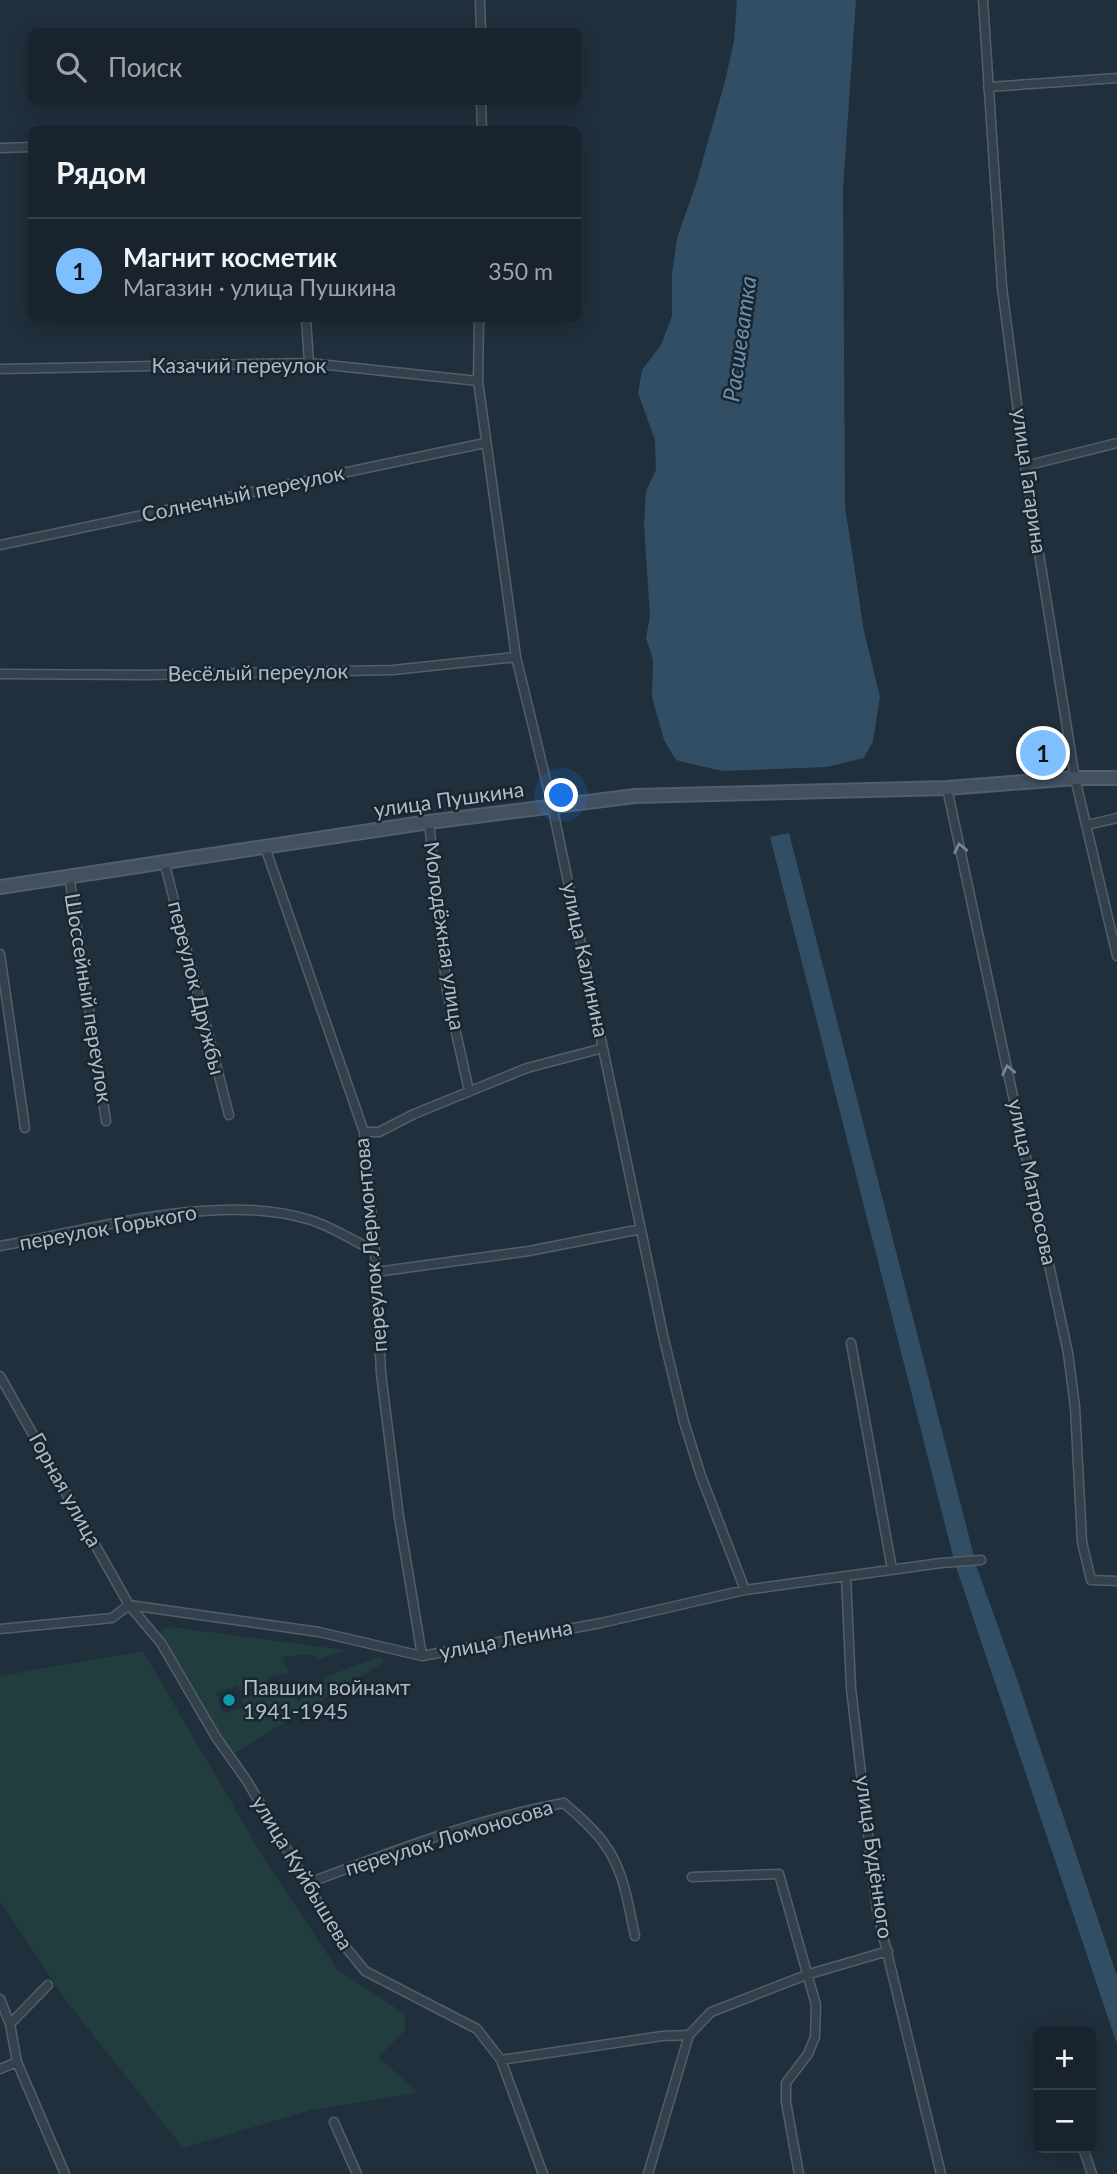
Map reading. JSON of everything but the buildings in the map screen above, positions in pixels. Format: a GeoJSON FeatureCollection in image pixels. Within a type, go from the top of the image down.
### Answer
{"type":"FeatureCollection","features":[{"type":"Feature","properties":{"kind":"main road","name":"улица Пушкина"},"geometry":{"type":"LineString","coordinates":[[0,887],[552,804],[635,796],[947,788],[1075,778],[1117,778]]}},
{"type":"Feature","properties":{"kind":"street"},"geometry":{"type":"LineString","coordinates":[[481,0],[481,28]]}},
{"type":"Feature","properties":{"kind":"street","name":"улица Гагарина"},"geometry":{"type":"LineString","coordinates":[[983,0],[1002,287],[1025,466],[1075,778],[1117,956]]}},
{"type":"Feature","properties":{"kind":"street"},"geometry":{"type":"LineString","coordinates":[[988,87],[1117,78]]}},
{"type":"Feature","properties":{"kind":"street"},"geometry":{"type":"LineString","coordinates":[[481,105],[482,126]]}},
{"type":"Feature","properties":{"kind":"street"},"geometry":{"type":"LineString","coordinates":[[0,148],[28,147]]}},
{"type":"Feature","properties":{"kind":"street"},"geometry":{"type":"LineString","coordinates":[[306,322],[309,363]]}},
{"type":"Feature","properties":{"kind":"street","name":"улица Калинина"},"geometry":{"type":"LineString","coordinates":[[479,322],[478,381],[516,657],[552,804],[684,1422],[701,1476],[745,1590]]}},
{"type":"Feature","properties":{"kind":"street","name":"Казачий переулок"},"geometry":{"type":"LineString","coordinates":[[0,369],[309,363],[478,381]]}},
{"type":"Feature","properties":{"kind":"street","name":"Солнечный переулок"},"geometry":{"type":"LineString","coordinates":[[0,545],[485,443]]}},
{"type":"Feature","properties":{"kind":"street"},"geometry":{"type":"LineString","coordinates":[[1025,466],[1117,443]]}},
{"type":"Feature","properties":{"kind":"street","name":"Весёлый переулок"},"geometry":{"type":"LineString","coordinates":[[0,674],[147,675],[393,670],[516,657]]}},
{"type":"Feature","properties":{"kind":"street","name":"улица Матросова"},"geometry":{"type":"LineString","coordinates":[[947,788],[1068,1353],[1076,1406],[1082,1542],[1091,1580],[1117,1581]]}},
{"type":"Feature","properties":{"kind":"street"},"geometry":{"type":"LineString","coordinates":[[1087,825],[1117,818]]}},
{"type":"Feature","properties":{"kind":"street","name":"Молодёжная улица"},"geometry":{"type":"LineString","coordinates":[[429,822],[447,992],[469,1091]]}},
{"type":"Feature","properties":{"kind":"street","name":"переулок Лермонтова"},"geometry":{"type":"LineString","coordinates":[[265,847],[363,1132],[375,1251],[381,1373],[399,1517],[422,1656]]}},
{"type":"Feature","properties":{"kind":"street","name":"переулок Дружбы"},"geometry":{"type":"LineString","coordinates":[[164,861],[229,1115]]}},
{"type":"Feature","properties":{"kind":"street","name":"Шоссейный переулок"},"geometry":{"type":"LineString","coordinates":[[69,875],[106,1121]]}},
{"type":"Feature","properties":{"kind":"street"},"geometry":{"type":"LineString","coordinates":[[0,954],[25,1128]]}},
{"type":"Feature","properties":{"kind":"street"},"geometry":{"type":"LineString","coordinates":[[363,1132],[379,1132],[414,1114],[527,1069],[603,1048]]}},
{"type":"Feature","properties":{"kind":"street","name":"переулок Горького"},"geometry":{"type":"LineString","coordinates":[[0,1246],[156,1216],[248,1208],[308,1219],[375,1251]]}},
{"type":"Feature","properties":{"kind":"street"},"geometry":{"type":"LineString","coordinates":[[376,1272],[529,1251],[641,1229]]}},
{"type":"Feature","properties":{"kind":"street"},"geometry":{"type":"LineString","coordinates":[[851,1343],[891,1569]]}},
{"type":"Feature","properties":{"kind":"street","name":"Горная улица"},"geometry":{"type":"LineString","coordinates":[[0,1376],[129,1605]]}},
{"type":"Feature","properties":{"kind":"street","name":"улица Ленина"},"geometry":{"type":"LineString","coordinates":[[129,1605],[319,1632],[422,1656],[601,1623],[745,1590],[891,1569],[981,1560]]}},
{"type":"Feature","properties":{"kind":"street","name":"улица Будённого"},"geometry":{"type":"LineString","coordinates":[[846,1576],[851,1688],[877,1911],[941,2174]]}},
{"type":"Feature","properties":{"kind":"street"},"geometry":{"type":"LineString","coordinates":[[0,1629],[112,1618],[129,1605]]}},
{"type":"Feature","properties":{"kind":"street","name":"улица Куйбышева"},"geometry":{"type":"LineString","coordinates":[[129,1605],[161,1643],[216,1737],[247,1781],[340,1940],[365,1971],[477,2029],[501,2060],[543,2174]]}},
{"type":"Feature","properties":{"kind":"street","name":"переулок Ломоносова"},"geometry":{"type":"LineString","coordinates":[[306,1884],[403,1848],[500,1818],[564,1803],[603,1841],[613,1857],[624,1887],[635,1936]]}},
{"type":"Feature","properties":{"kind":"street"},"geometry":{"type":"LineString","coordinates":[[692,1877],[779,1874],[816,2006],[815,2036],[808,2053],[786,2083],[786,2102],[799,2174]]}},
{"type":"Feature","properties":{"kind":"street"},"geometry":{"type":"LineString","coordinates":[[648,2174],[689,2035],[711,2012],[806,1975],[887,1951]]}},
{"type":"Feature","properties":{"kind":"street"},"geometry":{"type":"LineString","coordinates":[[10,2024],[48,1985]]}},
{"type":"Feature","properties":{"kind":"street"},"geometry":{"type":"LineString","coordinates":[[0,1999],[10,2024],[17,2062],[65,2174]]}},
{"type":"Feature","properties":{"kind":"street"},"geometry":{"type":"LineString","coordinates":[[501,2060],[662,2036],[689,2035]]}},
{"type":"Feature","properties":{"kind":"street"},"geometry":{"type":"LineString","coordinates":[[0,2068],[17,2062]]}},
{"type":"Feature","properties":{"kind":"street"},"geometry":{"type":"LineString","coordinates":[[334,2122],[357,2174]]}},
{"type":"Feature","properties":{"kind":"street"},"geometry":{"type":"LineString","coordinates":[[1085,2153],[1092,2174]]}},
{"type":"Feature","properties":{"kind":"green space"},"geometry":{"type":"Polygon","coordinates":[[[171,1627],[346,1650],[319,1659],[312,1654],[282,1657],[289,1673],[268,1677],[269,1681],[240,1691],[238,1685],[216,1693],[223,1714],[244,1706],[242,1699],[272,1689],[273,1693],[293,1685],[298,1701],[321,1685],[325,1677],[379,1657],[386,1661],[233,1754],[160,1634],[162,1629],[171,1627]]]}},
{"type":"Feature","properties":{"kind":"green space"},"geometry":{"type":"Polygon","coordinates":[[[143,1651],[265,1860],[337,1969],[405,2014],[405,2030],[378,2057],[419,2093],[311,2110],[183,2148],[67,2002],[0,1901],[0,1676],[143,1651]]]}},
{"type":"Feature","properties":{"kind":"water","name":"Расшеватка"},"geometry":{"type":"Polygon","coordinates":[[[737,0],[856,0],[843,189],[845,507],[864,631],[880,697],[873,741],[864,758],[827,767],[722,771],[676,760],[664,740],[652,697],[653,660],[646,638],[650,616],[644,524],[646,491],[656,470],[655,440],[638,393],[642,370],[661,345],[672,316],[672,274],[677,238],[696,184],[725,81],[734,41],[737,0]]]}},
{"type":"Feature","properties":{"kind":"water"},"geometry":{"type":"Polygon","coordinates":[[[789,833],[977,1568],[1117,1976],[1117,2044],[955,1564],[770,837],[789,833]]]}},
{"type":"Feature","properties":{"kind":"place","name":"Магнит косметик"},"geometry":{"type":"Point","coordinates":[1043,753]}},
{"type":"Feature","properties":{"kind":"place","name":"Павшим войнамт 1941-1945"},"geometry":{"type":"Point","coordinates":[229,1700]}}]}
